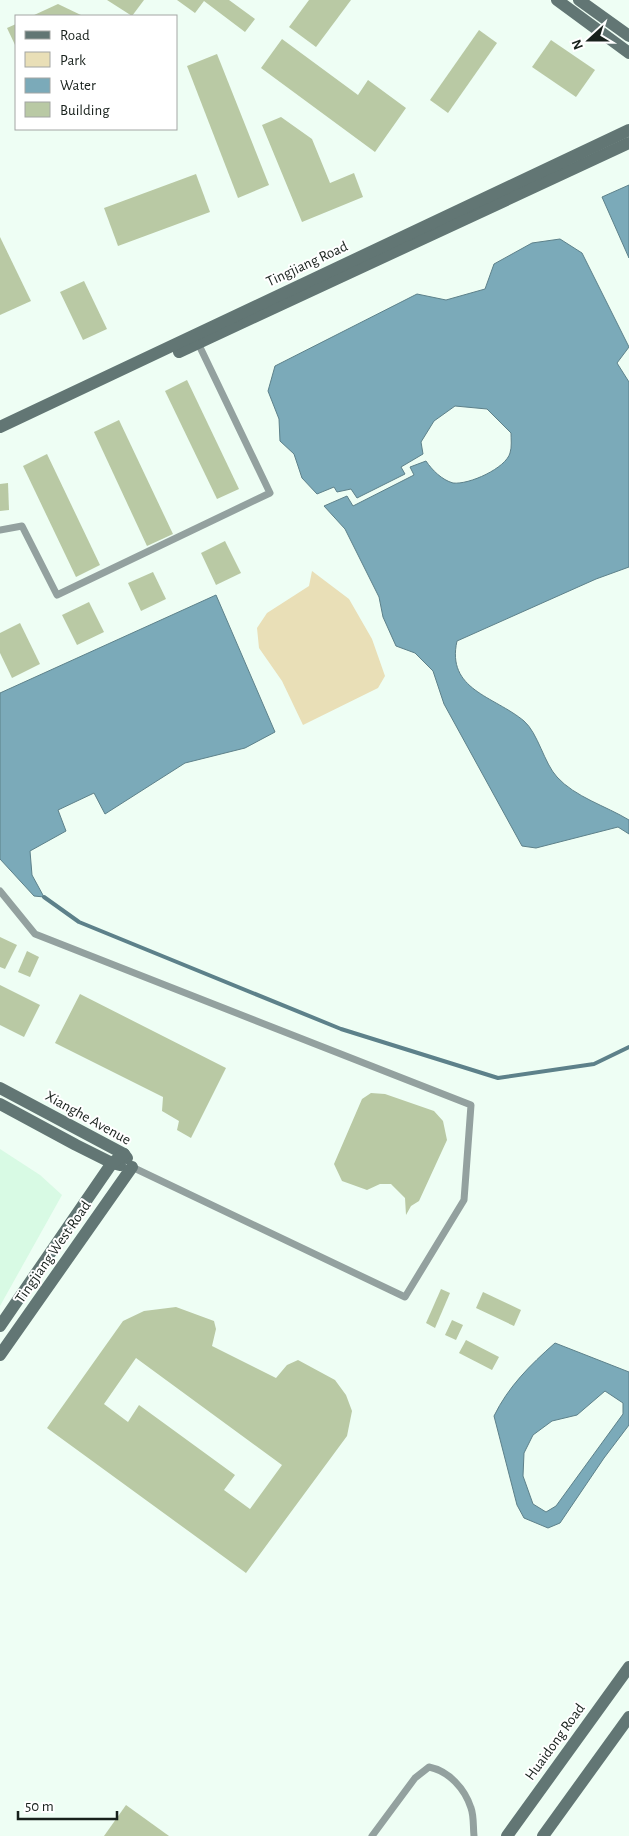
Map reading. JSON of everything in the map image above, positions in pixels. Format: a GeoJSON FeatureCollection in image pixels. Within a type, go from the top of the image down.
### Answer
{"type":"FeatureCollection","features":[{"type":"Feature","properties":{"kind":"street"},"geometry":{"type":"LineString","coordinates":[[557,0],[629,53]]}},
{"type":"Feature","properties":{"kind":"street"},"geometry":{"type":"LineString","coordinates":[[579,0],[629,36]]}},
{"type":"Feature","properties":{"kind":"street","name":"Tingjiang Road"},"geometry":{"type":"LineString","coordinates":[[0,427],[629,130]]}},
{"type":"Feature","properties":{"kind":"street","name":"Tingjiang Road"},"geometry":{"type":"LineString","coordinates":[[0,435],[629,143]]}},
{"type":"Feature","properties":{"kind":"street","name":"Xianghe Avenue"},"geometry":{"type":"LineString","coordinates":[[0,1088],[124,1154],[132,1167]]}},
{"type":"Feature","properties":{"kind":"street","name":"Xianghe Avenue"},"geometry":{"type":"LineString","coordinates":[[0,1104],[112,1163],[132,1167]]}},
{"type":"Feature","properties":{"kind":"street","name":"Tingjiang West Road"},"geometry":{"type":"LineString","coordinates":[[0,1326],[112,1163],[124,1154]]}},
{"type":"Feature","properties":{"kind":"street","name":"Tingjiang West Road"},"geometry":{"type":"LineString","coordinates":[[0,1355],[132,1167]]}},
{"type":"Feature","properties":{"kind":"street","name":"Huaidong Road"},"geometry":{"type":"LineString","coordinates":[[508,1836],[629,1668]]}},
{"type":"Feature","properties":{"kind":"street"},"geometry":{"type":"LineString","coordinates":[[543,1836],[629,1717]]}},
{"type":"Feature","properties":{"kind":"lane"},"geometry":{"type":"LineString","coordinates":[[0,530],[22,526],[57,595],[270,493],[198,343]]}},
{"type":"Feature","properties":{"kind":"lane"},"geometry":{"type":"LineString","coordinates":[[0,891],[34,934],[472,1105],[464,1200],[405,1297],[132,1167]]}},
{"type":"Feature","properties":{"kind":"lane"},"geometry":{"type":"LineString","coordinates":[[372,1836],[415,1778],[429,1767],[441,1770],[461,1788],[472,1809],[474,1836]]}},
{"type":"Feature","properties":{"kind":"shaded area"},"geometry":{"type":"Polygon","coordinates":[[[0,1149],[40,1175],[62,1195],[0,1306],[0,1149]]]}},
{"type":"Feature","properties":{"kind":"green space"},"geometry":{"type":"Polygon","coordinates":[[[312,571],[349,599],[372,639],[385,676],[378,688],[303,725],[282,681],[259,648],[257,628],[267,613],[309,586],[312,571]]]}},
{"type":"Feature","properties":{"kind":"water"},"geometry":{"type":"Polygon","coordinates":[[[629,185],[629,258],[602,197],[629,185]]]}},
{"type":"Feature","properties":{"kind":"water"},"geometry":{"type":"Polygon","coordinates":[[[560,239],[582,253],[629,347],[617,363],[629,382],[629,567],[596,579],[457,641],[455,657],[459,671],[465,681],[487,698],[512,712],[529,726],[548,764],[557,777],[582,796],[629,820],[629,834],[618,827],[536,848],[522,846],[444,704],[433,671],[415,653],[396,646],[383,617],[379,597],[345,529],[324,506],[347,496],[353,506],[414,475],[410,467],[426,461],[445,480],[453,483],[477,478],[494,470],[507,459],[511,448],[511,433],[487,409],[455,406],[434,421],[421,442],[423,454],[401,467],[405,474],[357,498],[351,489],[337,492],[334,487],[317,494],[302,478],[294,454],[280,441],[279,419],[268,391],[275,366],[417,294],[446,300],[485,289],[494,264],[532,243],[560,239]]]}},
{"type":"Feature","properties":{"kind":"water"},"geometry":{"type":"Polygon","coordinates":[[[216,595],[275,732],[245,748],[185,763],[105,814],[94,793],[58,810],[66,831],[30,851],[32,875],[44,897],[34,896],[0,859],[0,693],[216,595]]]}},
{"type":"Feature","properties":{"kind":"water"},"geometry":{"type":"Polygon","coordinates":[[[555,1343],[629,1372],[629,1425],[560,1523],[548,1528],[524,1518],[517,1505],[494,1416],[506,1395],[528,1368],[555,1343]],[[605,1391],[577,1415],[552,1421],[533,1435],[524,1453],[523,1476],[533,1504],[546,1512],[556,1506],[623,1414],[623,1403],[605,1391]]]}},
{"type":"Feature","properties":{"kind":"building"},"geometry":{"type":"Polygon","coordinates":[[[107,0],[144,0],[133,15],[107,0]]]}},
{"type":"Feature","properties":{"kind":"building"},"geometry":{"type":"Polygon","coordinates":[[[177,0],[229,0],[255,19],[245,32],[204,1],[195,13],[177,0]]]}},
{"type":"Feature","properties":{"kind":"building"},"geometry":{"type":"Polygon","coordinates":[[[309,0],[351,0],[316,47],[289,27],[309,0]]]}},
{"type":"Feature","properties":{"kind":"building"},"geometry":{"type":"Polygon","coordinates":[[[58,4],[81,15],[34,15],[58,4]]]}},
{"type":"Feature","properties":{"kind":"building"},"geometry":{"type":"Polygon","coordinates":[[[15,24],[15,45],[7,28],[15,24]]]}},
{"type":"Feature","properties":{"kind":"building"},"geometry":{"type":"Polygon","coordinates":[[[479,30],[497,43],[448,113],[430,100],[479,30]]]}},
{"type":"Feature","properties":{"kind":"building"},"geometry":{"type":"Polygon","coordinates":[[[282,39],[358,95],[368,80],[406,108],[375,152],[261,68],[282,39]]]}},
{"type":"Feature","properties":{"kind":"building"},"geometry":{"type":"Polygon","coordinates":[[[551,40],[595,70],[576,97],[532,67],[551,40]]]}},
{"type":"Feature","properties":{"kind":"building"},"geometry":{"type":"Polygon","coordinates":[[[217,54],[269,185],[238,198],[187,66],[217,54]]]}},
{"type":"Feature","properties":{"kind":"building"},"geometry":{"type":"Polygon","coordinates":[[[281,117],[312,139],[330,183],[354,173],[363,197],[302,222],[262,125],[281,117]]]}},
{"type":"Feature","properties":{"kind":"building"},"geometry":{"type":"Polygon","coordinates":[[[196,174],[210,212],[118,246],[104,208],[196,174]]]}},
{"type":"Feature","properties":{"kind":"building"},"geometry":{"type":"Polygon","coordinates":[[[0,237],[31,301],[0,315],[0,237]]]}},
{"type":"Feature","properties":{"kind":"building"},"geometry":{"type":"Polygon","coordinates":[[[84,281],[107,329],[83,340],[60,292],[84,281]]]}},
{"type":"Feature","properties":{"kind":"building"},"geometry":{"type":"Polygon","coordinates":[[[187,380],[239,489],[217,499],[165,391],[187,380]]]}},
{"type":"Feature","properties":{"kind":"building"},"geometry":{"type":"Polygon","coordinates":[[[119,420],[173,534],[147,546],[94,432],[119,420]]]}},
{"type":"Feature","properties":{"kind":"building"},"geometry":{"type":"Polygon","coordinates":[[[47,454],[100,565],[76,577],[23,466],[47,454]]]}},
{"type":"Feature","properties":{"kind":"building"},"geometry":{"type":"Polygon","coordinates":[[[8,483],[9,510],[0,511],[0,484],[8,483]]]}},
{"type":"Feature","properties":{"kind":"building"},"geometry":{"type":"Polygon","coordinates":[[[225,541],[241,573],[216,585],[201,553],[225,541]]]}},
{"type":"Feature","properties":{"kind":"building"},"geometry":{"type":"Polygon","coordinates":[[[153,572],[166,599],[141,611],[128,583],[153,572]]]}},
{"type":"Feature","properties":{"kind":"building"},"geometry":{"type":"Polygon","coordinates":[[[89,602],[104,632],[77,645],[62,615],[89,602]]]}},
{"type":"Feature","properties":{"kind":"building"},"geometry":{"type":"Polygon","coordinates":[[[20,623],[40,664],[12,678],[0,653],[0,633],[20,623]]]}},
{"type":"Feature","properties":{"kind":"building"},"geometry":{"type":"Polygon","coordinates":[[[0,937],[17,945],[5,969],[0,967],[0,937]]]}},
{"type":"Feature","properties":{"kind":"building"},"geometry":{"type":"Polygon","coordinates":[[[27,951],[39,957],[30,977],[18,972],[27,951]]]}},
{"type":"Feature","properties":{"kind":"building"},"geometry":{"type":"Polygon","coordinates":[[[0,985],[40,1005],[24,1037],[0,1025],[0,985]]]}},
{"type":"Feature","properties":{"kind":"building"},"geometry":{"type":"Polygon","coordinates":[[[80,994],[226,1068],[191,1138],[177,1130],[179,1121],[162,1111],[163,1097],[55,1043],[80,994]]]}},
{"type":"Feature","properties":{"kind":"building"},"geometry":{"type":"Polygon","coordinates":[[[371,1093],[385,1094],[434,1111],[443,1121],[447,1140],[419,1201],[411,1206],[406,1215],[405,1198],[391,1184],[380,1184],[367,1190],[342,1181],[334,1164],[362,1099],[371,1093]]]}},
{"type":"Feature","properties":{"kind":"building"},"geometry":{"type":"Polygon","coordinates":[[[441,1289],[450,1293],[435,1328],[426,1323],[441,1289]]]}},
{"type":"Feature","properties":{"kind":"building"},"geometry":{"type":"Polygon","coordinates":[[[483,1292],[521,1310],[514,1326],[476,1308],[483,1292]]]}},
{"type":"Feature","properties":{"kind":"building"},"geometry":{"type":"Polygon","coordinates":[[[176,1307],[214,1321],[216,1329],[212,1346],[276,1378],[287,1365],[298,1360],[335,1380],[346,1395],[352,1411],[347,1436],[246,1573],[47,1428],[123,1321],[144,1311],[176,1307]],[[136,1358],[104,1404],[128,1422],[139,1405],[235,1475],[224,1490],[250,1509],[282,1465],[136,1358]]]}},
{"type":"Feature","properties":{"kind":"building"},"geometry":{"type":"Polygon","coordinates":[[[452,1320],[463,1325],[456,1340],[445,1335],[452,1320]]]}},
{"type":"Feature","properties":{"kind":"building"},"geometry":{"type":"Polygon","coordinates":[[[466,1340],[499,1357],[492,1370],[459,1353],[466,1340]]]}},
{"type":"Feature","properties":{"kind":"building"},"geometry":{"type":"Polygon","coordinates":[[[126,1805],[169,1836],[104,1836],[126,1805]]]}},
{"type":"Feature","properties":{"kind":"waterway"},"geometry":{"type":"LineString","coordinates":[[44,897],[79,922],[341,1029],[498,1078],[594,1064],[629,1047]]}}]}
